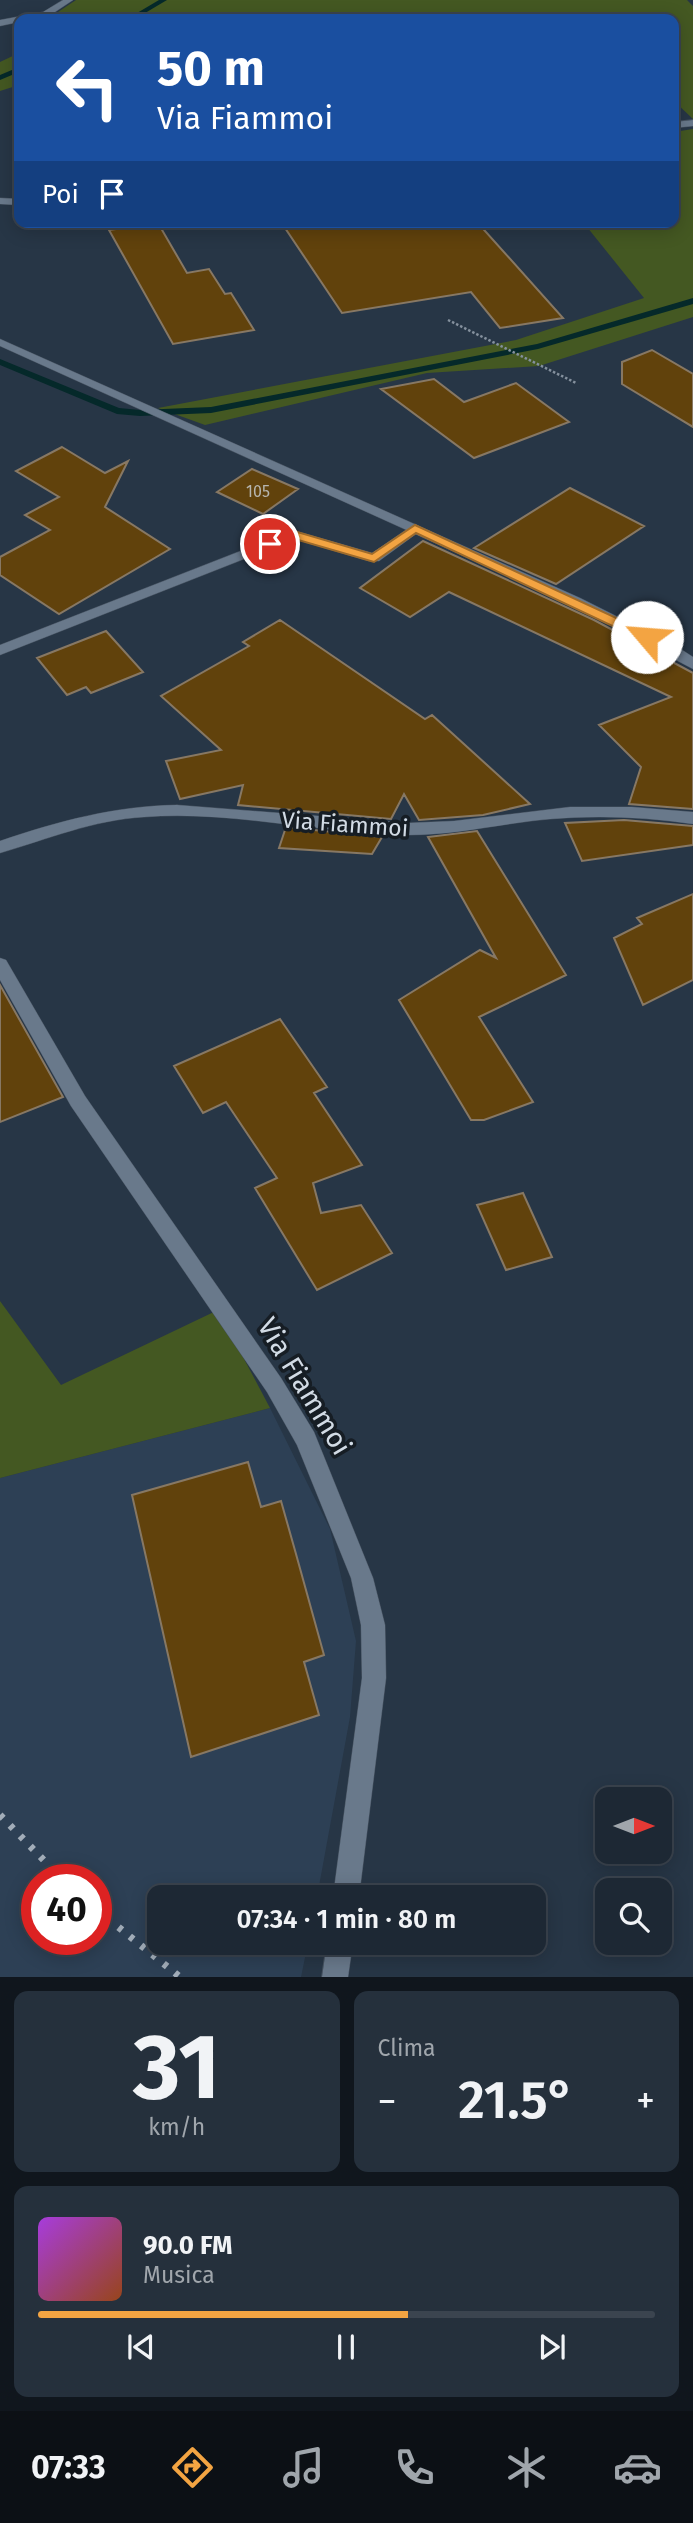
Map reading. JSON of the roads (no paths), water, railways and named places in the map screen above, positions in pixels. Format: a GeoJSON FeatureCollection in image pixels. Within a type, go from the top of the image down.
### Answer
{"type":"FeatureCollection","features":[{"type":"Feature","properties":{"kind":"street"},"geometry":{"type":"LineString","coordinates":[[46,14],[69,0]]}},
{"type":"Feature","properties":{"kind":"street"},"geometry":{"type":"LineString","coordinates":[[0,342],[575,601],[671,649],[693,664]]}},
{"type":"Feature","properties":{"kind":"street"},"geometry":{"type":"LineString","coordinates":[[0,650],[294,535],[374,558],[415,528]]}},
{"type":"Feature","properties":{"kind":"street","name":"Via Fiammoi"},"geometry":{"type":"LineString","coordinates":[[0,847],[60,827],[143,811],[181,810],[347,828],[407,830],[465,827],[531,816],[611,811],[693,818]]}},
{"type":"Feature","properties":{"kind":"street","name":"Via Fiammoi"},"geometry":{"type":"LineString","coordinates":[[0,965],[78,1101],[274,1385],[306,1439],[358,1566],[373,1625],[374,1678],[348,1885]]}},
{"type":"Feature","properties":{"kind":"street"},"geometry":{"type":"LineString","coordinates":[[335,1977],[338,1955]]}},
{"type":"Feature","properties":{"kind":"waterway"},"geometry":{"type":"LineString","coordinates":[[139,14],[164,0]]}},
{"type":"Feature","properties":{"kind":"waterway"},"geometry":{"type":"LineString","coordinates":[[0,78],[14,71]]}},
{"type":"Feature","properties":{"kind":"waterway"},"geometry":{"type":"LineString","coordinates":[[0,362],[117,411],[140,413],[211,410],[538,346],[693,301]]}},
{"type":"Feature","properties":{"kind":"railway"},"geometry":{"type":"LineString","coordinates":[[0,1815],[47,1864]]}},
{"type":"Feature","properties":{"kind":"railway"},"geometry":{"type":"LineString","coordinates":[[112,1922],[180,1977]]}}]}
